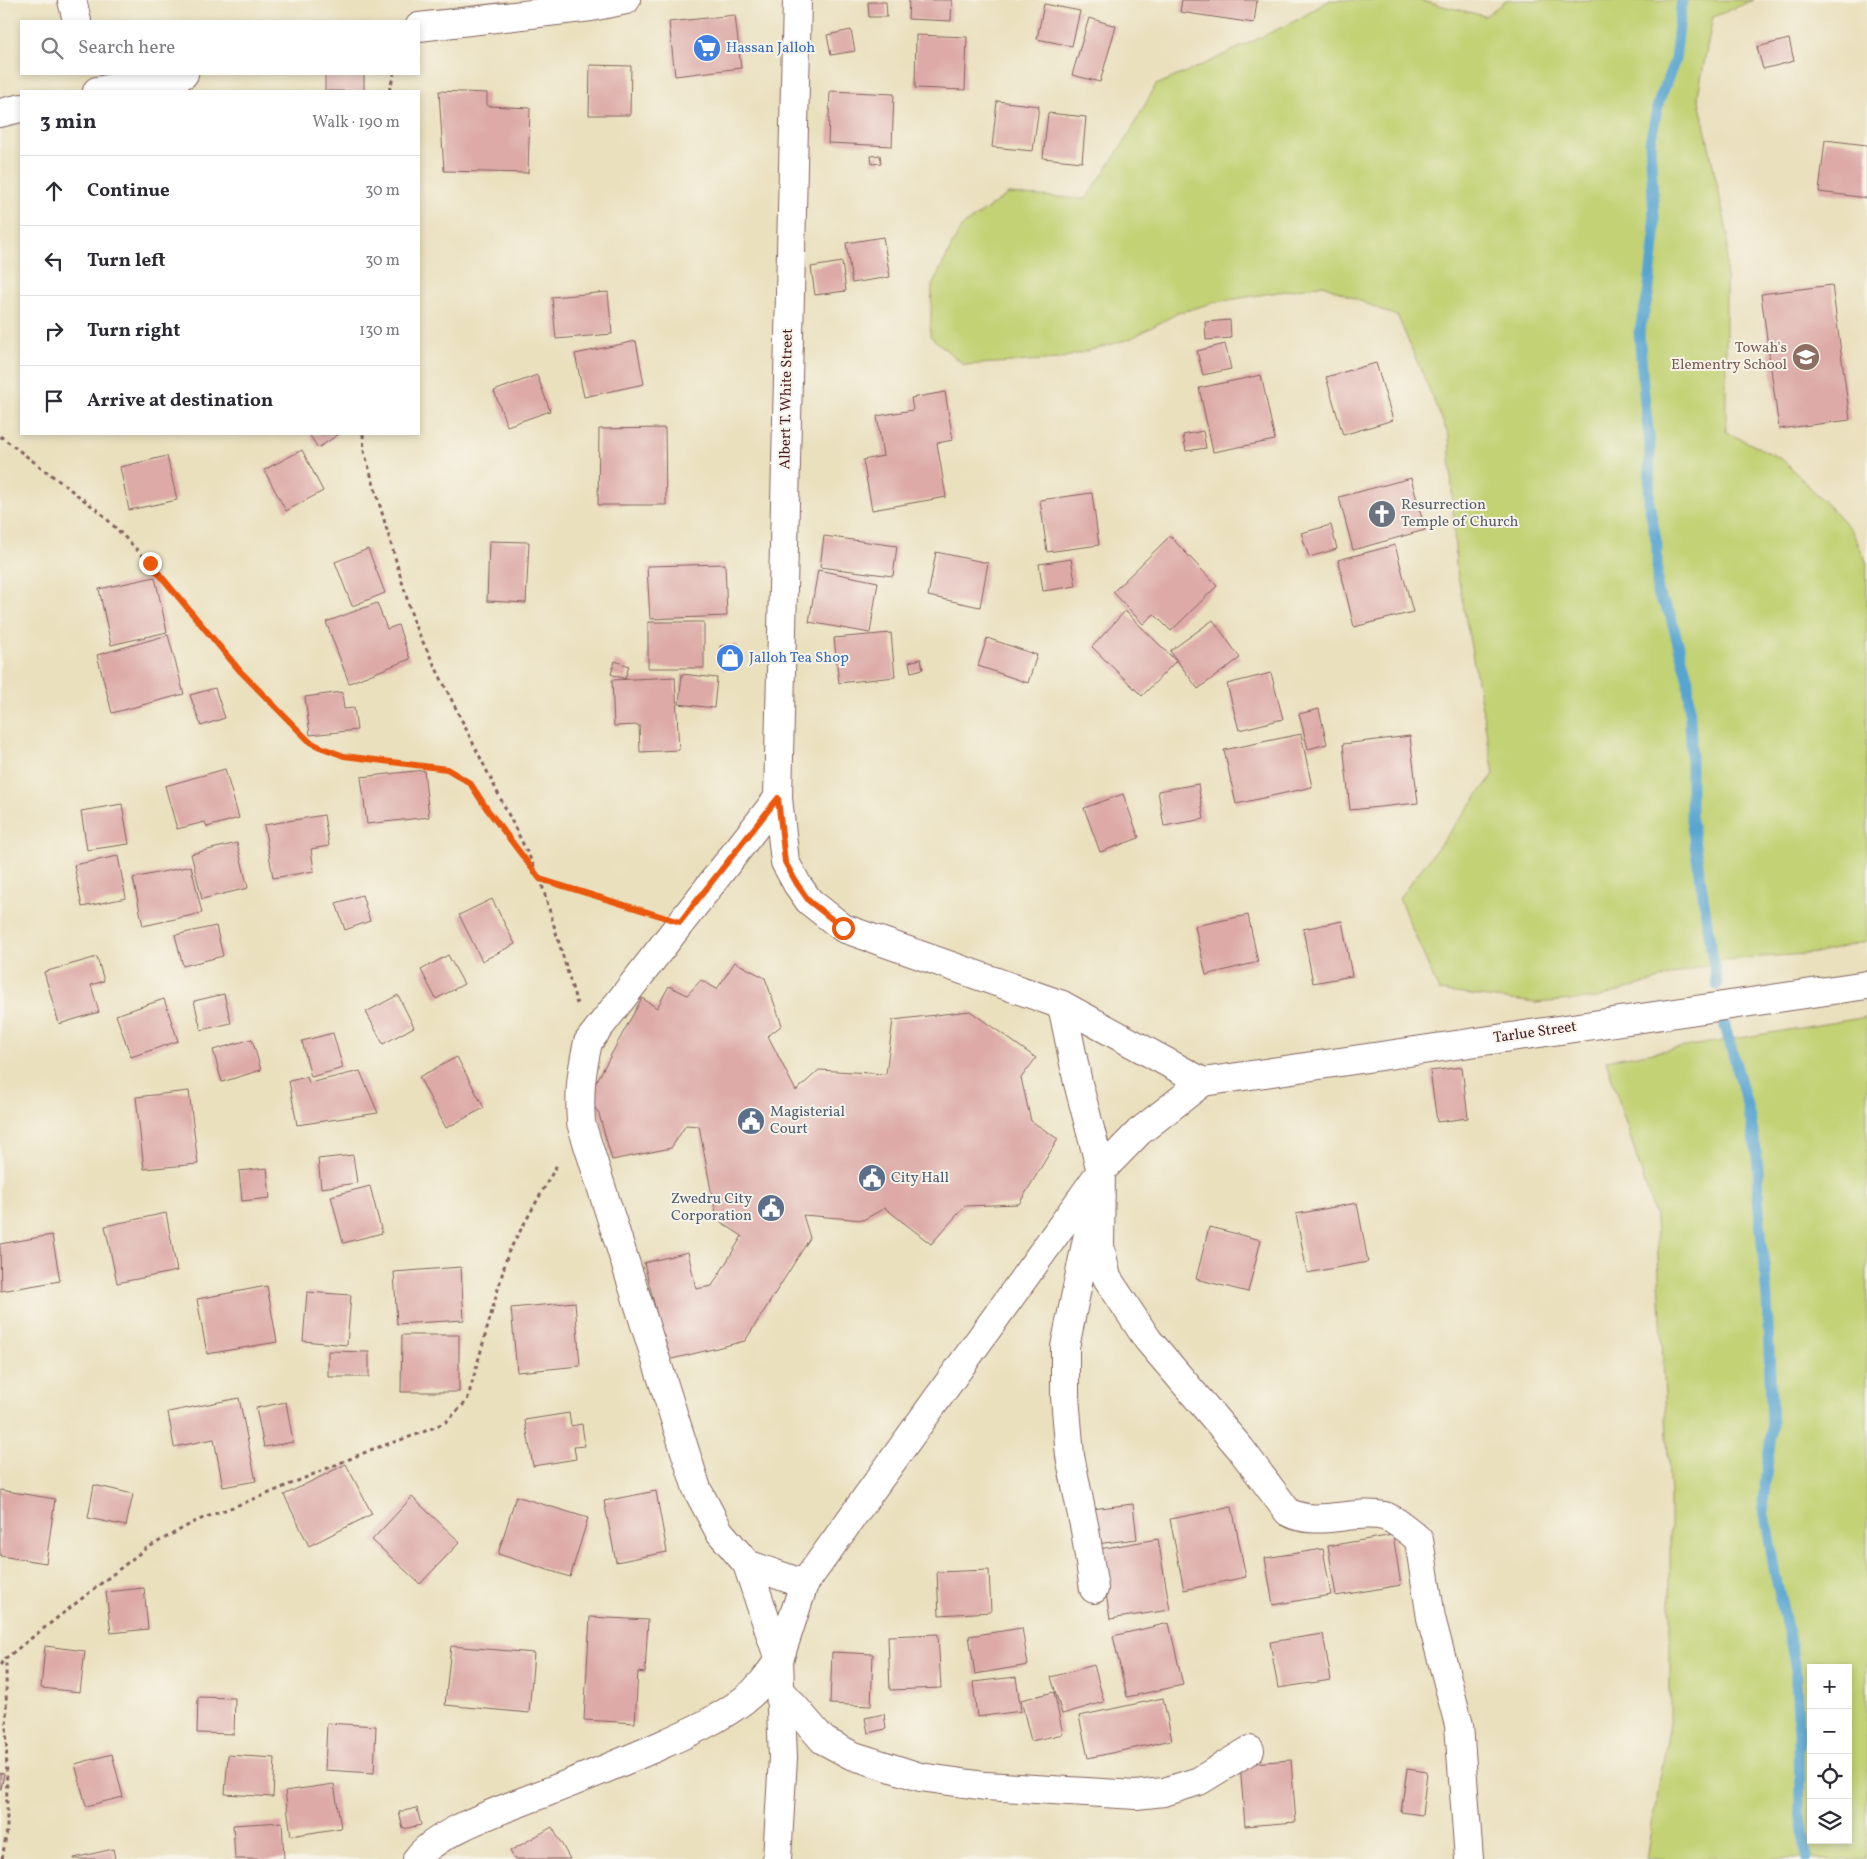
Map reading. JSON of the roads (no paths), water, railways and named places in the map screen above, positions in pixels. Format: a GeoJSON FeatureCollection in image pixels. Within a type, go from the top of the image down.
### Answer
{"type":"FeatureCollection","features":[{"type":"Feature","properties":{"kind":"street"},"geometry":{"type":"LineString","coordinates":[[72,0],[77,20]]}},
{"type":"Feature","properties":{"kind":"street"},"geometry":{"type":"LineString","coordinates":[[420,27],[591,7],[626,0]]}},
{"type":"Feature","properties":{"kind":"street","name":"Albert T. White Street"},"geometry":{"type":"LineString","coordinates":[[797,0],[778,798],[785,862],[809,901],[843,928],[1062,1005],[1203,1082]]}},
{"type":"Feature","properties":{"kind":"street"},"geometry":{"type":"LineString","coordinates":[[88,75],[91,90]]}},
{"type":"Feature","properties":{"kind":"street"},"geometry":{"type":"LineString","coordinates":[[102,90],[179,75]]}},
{"type":"Feature","properties":{"kind":"street"},"geometry":{"type":"LineString","coordinates":[[0,113],[20,108]]}},
{"type":"Feature","properties":{"kind":"street"},"geometry":{"type":"LineString","coordinates":[[777,1859],[783,1758],[779,1660],[747,1564],[719,1531],[697,1489],[581,1123],[579,1093],[581,1073],[588,1042],[778,798]]}},
{"type":"Feature","properties":{"kind":"street","name":"Tarlue Street"},"geometry":{"type":"LineString","coordinates":[[1203,1082],[1867,985]]}},
{"type":"Feature","properties":{"kind":"street"},"geometry":{"type":"LineString","coordinates":[[1062,1005],[1078,1083],[1101,1171],[1100,1246],[1107,1278],[1148,1340],[1240,1448],[1288,1512],[1295,1516],[1309,1518],[1384,1515],[1419,1540],[1431,1618],[1459,1725],[1469,1859]]}},
{"type":"Feature","properties":{"kind":"street"},"geometry":{"type":"LineString","coordinates":[[417,1859],[423,1851],[452,1833],[488,1815],[589,1776],[711,1722],[746,1699],[764,1682],[779,1660],[804,1584],[1101,1171],[1139,1132],[1203,1082]]}},
{"type":"Feature","properties":{"kind":"street"},"geometry":{"type":"LineString","coordinates":[[1094,1589],[1085,1530],[1070,1456],[1066,1397],[1066,1347],[1101,1171]]}},
{"type":"Feature","properties":{"kind":"street"},"geometry":{"type":"LineString","coordinates":[[747,1564],[804,1584]]}},
{"type":"Feature","properties":{"kind":"street"},"geometry":{"type":"LineString","coordinates":[[780,1690],[823,1740],[851,1755],[920,1776],[985,1786],[1136,1795],[1164,1792],[1199,1780],[1250,1750]]}},
{"type":"Feature","properties":{"kind":"waterway"},"geometry":{"type":"LineString","coordinates":[[1682,0],[1675,60],[1659,101],[1650,142],[1655,236],[1648,295],[1639,333],[1650,445],[1649,503],[1657,545],[1657,593],[1670,614],[1688,680],[1691,741],[1691,820],[1717,985]]}},
{"type":"Feature","properties":{"kind":"waterway"},"geometry":{"type":"LineString","coordinates":[[1724,1023],[1748,1110],[1757,1155],[1758,1198],[1767,1299],[1772,1427],[1763,1502],[1775,1574],[1795,1663],[1799,1733],[1800,1812],[1807,1859]]}},
{"type":"Feature","properties":{"kind":"place","name":"Hassan Jalloh"},"geometry":{"type":"Point","coordinates":[707,48]}},
{"type":"Feature","properties":{"kind":"place","name":"Towah's Elementry School"},"geometry":{"type":"Point","coordinates":[1806,357]}},
{"type":"Feature","properties":{"kind":"place","name":"Resurrection Temple of Church"},"geometry":{"type":"Point","coordinates":[1382,514]}},
{"type":"Feature","properties":{"kind":"place","name":"Jalloh Tea Shop"},"geometry":{"type":"Point","coordinates":[730,658]}},
{"type":"Feature","properties":{"kind":"place","name":"Magisterial Court"},"geometry":{"type":"Point","coordinates":[751,1121]}},
{"type":"Feature","properties":{"kind":"place","name":"City Hall"},"geometry":{"type":"Point","coordinates":[872,1178]}},
{"type":"Feature","properties":{"kind":"place","name":"Zwedru City Corporation"},"geometry":{"type":"Point","coordinates":[771,1208]}}]}
